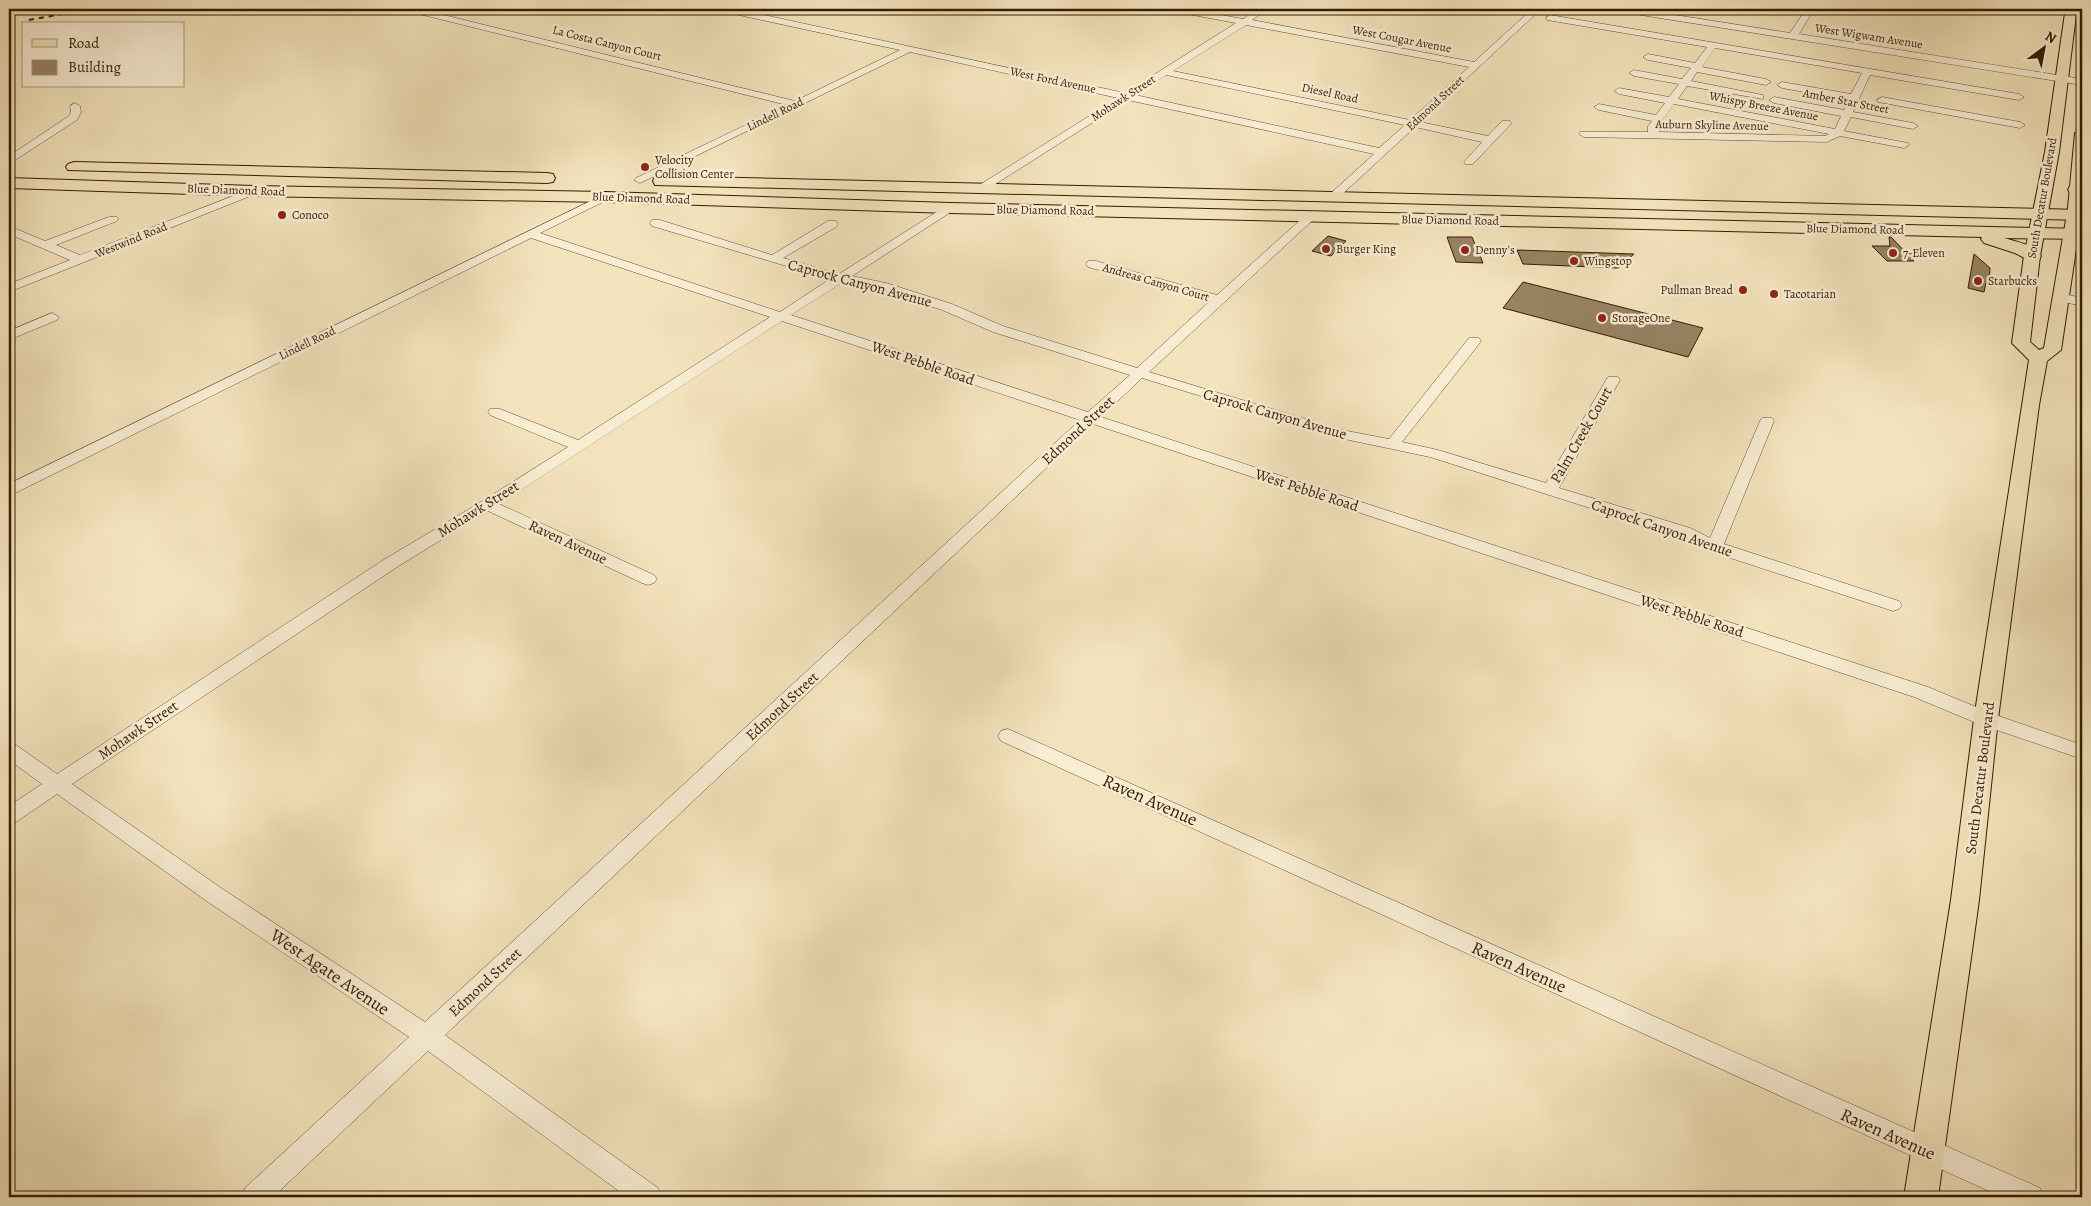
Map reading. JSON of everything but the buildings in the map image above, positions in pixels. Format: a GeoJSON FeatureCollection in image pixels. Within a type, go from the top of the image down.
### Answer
{"type":"FeatureCollection","features":[{"type":"Feature","properties":{"kind":"highway"},"geometry":{"type":"LineString","coordinates":[[9,166],[25,160]]}},
{"type":"Feature","properties":{"kind":"highway","name":"Blue Diamond Road"},"geometry":{"type":"LineString","coordinates":[[58,167],[562,178]]}},
{"type":"Feature","properties":{"kind":"highway","name":"Blue Diamond Road"},"geometry":{"type":"LineString","coordinates":[[621,180],[2078,215]]}},
{"type":"Feature","properties":{"kind":"highway"},"geometry":{"type":"LineString","coordinates":[[385,193],[426,185],[590,188],[640,180]]}},
{"type":"Feature","properties":{"kind":"highway","name":"Blue Diamond Road"},"geometry":{"type":"LineString","coordinates":[[9,183],[254,191],[605,197],[950,208],[2076,234]]}},
{"type":"Feature","properties":{"kind":"highway"},"geometry":{"type":"LineString","coordinates":[[605,197],[646,192],[796,195],[842,185]]}},
{"type":"Feature","properties":{"kind":"highway"},"geometry":{"type":"LineString","coordinates":[[1950,231],[2003,242],[2032,256]]}},
{"type":"Feature","properties":{"kind":"main road","name":"South Decatur Boulevard"},"geometry":{"type":"LineString","coordinates":[[2038,359],[2021,343],[2032,256],[2052,152],[2071,13],[2082,9]]}},
{"type":"Feature","properties":{"kind":"main road","name":"South Decatur Boulevard"},"geometry":{"type":"LineString","coordinates":[[1921,1197],[1965,900],[1986,719],[2038,359],[2052,350],[2060,297],[2076,234],[2082,133]]}},
{"type":"Feature","properties":{"kind":"street","name":"La Costa Canyon Court"},"geometry":{"type":"LineString","coordinates":[[410,9],[796,104]]}},
{"type":"Feature","properties":{"kind":"street","name":"West Ford Avenue"},"geometry":{"type":"LineString","coordinates":[[725,9],[1381,152]]}},
{"type":"Feature","properties":{"kind":"street","name":"West Cougar Avenue"},"geometry":{"type":"LineString","coordinates":[[1177,9],[1476,65]]}},
{"type":"Feature","properties":{"kind":"street","name":"Mohawk Street"},"geometry":{"type":"LineString","coordinates":[[982,188],[1264,9]]}},
{"type":"Feature","properties":{"kind":"street","name":"Edmond Street"},"geometry":{"type":"LineString","coordinates":[[1333,197],[1537,9]]}},
{"type":"Feature","properties":{"kind":"street","name":"West Wigwam Avenue"},"geometry":{"type":"LineString","coordinates":[[1622,9],[1793,36],[1839,52],[2082,82]]}},
{"type":"Feature","properties":{"kind":"street"},"geometry":{"type":"LineString","coordinates":[[1793,36],[1810,9]]}},
{"type":"Feature","properties":{"kind":"street"},"geometry":{"type":"LineString","coordinates":[[1560,30],[1578,10]]}},
{"type":"Feature","properties":{"kind":"street"},"geometry":{"type":"LineString","coordinates":[[1550,18],[1616,31],[1673,36],[1712,46],[1727,44],[1782,54],[1829,66],[1942,81],[1949,102],[2004,91],[2019,98]]}},
{"type":"Feature","properties":{"kind":"street"},"geometry":{"type":"LineString","coordinates":[[1665,48],[1673,36]]}},
{"type":"Feature","properties":{"kind":"street"},"geometry":{"type":"LineString","coordinates":[[1654,136],[1653,126],[1696,67],[1710,56],[1712,46]]}},
{"type":"Feature","properties":{"kind":"street"},"geometry":{"type":"LineString","coordinates":[[1828,46],[1839,52],[1837,62],[1829,66],[1824,60],[1828,46]]}},
{"type":"Feature","properties":{"kind":"street","name":"Lindell Road"},"geometry":{"type":"LineString","coordinates":[[640,180],[909,49]]}},
{"type":"Feature","properties":{"kind":"street"},"geometry":{"type":"LineString","coordinates":[[1648,57],[1766,82]]}},
{"type":"Feature","properties":{"kind":"street"},"geometry":{"type":"LineString","coordinates":[[1838,133],[1855,98],[1857,83],[1874,71]]}},
{"type":"Feature","properties":{"kind":"street","name":"Diesel Road"},"geometry":{"type":"LineString","coordinates":[[1164,72],[1490,140]]}},
{"type":"Feature","properties":{"kind":"street"},"geometry":{"type":"LineString","coordinates":[[1634,73],[1760,97]]}},
{"type":"Feature","properties":{"kind":"street","name":"Amber Star Street"},"geometry":{"type":"LineString","coordinates":[[1782,85],[1855,98]]}},
{"type":"Feature","properties":{"kind":"street","name":"Whispy Breeze Avenue"},"geometry":{"type":"LineString","coordinates":[[1619,91],[1904,145]]}},
{"type":"Feature","properties":{"kind":"street","name":"Amber Star Street"},"geometry":{"type":"LineString","coordinates":[[1774,100],[1913,126]]}},
{"type":"Feature","properties":{"kind":"street","name":"Amber Star Street"},"geometry":{"type":"LineString","coordinates":[[1882,100],[1949,102],[2020,125]]}},
{"type":"Feature","properties":{"kind":"street"},"geometry":{"type":"LineString","coordinates":[[9,161],[25,160],[73,118],[76,112],[75,106]]}},
{"type":"Feature","properties":{"kind":"street"},"geometry":{"type":"LineString","coordinates":[[1599,107],[1659,119]]}},
{"type":"Feature","properties":{"kind":"street"},"geometry":{"type":"LineString","coordinates":[[1469,162],[1506,123]]}},
{"type":"Feature","properties":{"kind":"street","name":"Auburn Skyline Avenue"},"geometry":{"type":"LineString","coordinates":[[1584,134],[1819,140],[1827,139],[1838,133]]}},
{"type":"Feature","properties":{"kind":"street","name":"Westwind Road"},"geometry":{"type":"LineString","coordinates":[[9,288],[254,191]]}},
{"type":"Feature","properties":{"kind":"street","name":"Lindell Road"},"geometry":{"type":"LineString","coordinates":[[9,490],[605,197]]}},
{"type":"Feature","properties":{"kind":"street","name":"Mohawk Street"},"geometry":{"type":"LineString","coordinates":[[9,816],[383,569],[487,505],[577,445],[950,208]]}},
{"type":"Feature","properties":{"kind":"street","name":"Edmond Street"},"geometry":{"type":"LineString","coordinates":[[254,1197],[1090,419],[1312,216]]}},
{"type":"Feature","properties":{"kind":"street"},"geometry":{"type":"LineString","coordinates":[[44,245],[113,219]]}},
{"type":"Feature","properties":{"kind":"street","name":"Caprock Canyon Avenue"},"geometry":{"type":"LineString","coordinates":[[656,223],[840,278],[881,286],[937,304],[998,329],[1331,432],[1433,453],[1684,532],[1715,546],[1893,605]]}},
{"type":"Feature","properties":{"kind":"street"},"geometry":{"type":"LineString","coordinates":[[773,259],[832,224]]}},
{"type":"Feature","properties":{"kind":"street"},"geometry":{"type":"LineString","coordinates":[[9,230],[80,260]]}},
{"type":"Feature","properties":{"kind":"street","name":"West Pebble Road"},"geometry":{"type":"LineString","coordinates":[[530,234],[1921,692],[1986,719],[2082,752]]}},
{"type":"Feature","properties":{"kind":"street","name":"Andreas Canyon Court"},"geometry":{"type":"LineString","coordinates":[[1092,264],[1219,300]]}},
{"type":"Feature","properties":{"kind":"street"},"geometry":{"type":"LineString","coordinates":[[2060,297],[2082,302]]}},
{"type":"Feature","properties":{"kind":"street"},"geometry":{"type":"LineString","coordinates":[[9,336],[52,318]]}},
{"type":"Feature","properties":{"kind":"street"},"geometry":{"type":"LineString","coordinates":[[1392,445],[1474,341]]}},
{"type":"Feature","properties":{"kind":"street","name":"Palm Creek Court"},"geometry":{"type":"LineString","coordinates":[[1550,490],[1613,380]]}},
{"type":"Feature","properties":{"kind":"street"},"geometry":{"type":"LineString","coordinates":[[495,412],[577,445]]}},
{"type":"Feature","properties":{"kind":"street"},"geometry":{"type":"LineString","coordinates":[[1715,546],[1767,421]]}},
{"type":"Feature","properties":{"kind":"street","name":"Raven Avenue"},"geometry":{"type":"LineString","coordinates":[[487,505],[648,579]]}},
{"type":"Feature","properties":{"kind":"street","name":"Raven Avenue"},"geometry":{"type":"LineString","coordinates":[[1008,736],[2031,1197]]}},
{"type":"Feature","properties":{"kind":"street","name":"West Agate Avenue"},"geometry":{"type":"LineString","coordinates":[[9,750],[216,896],[427,1036],[649,1197]]}},
{"type":"Feature","properties":{"kind":"railway"},"geometry":{"type":"LineString","coordinates":[[29,20],[89,9]]}},
{"type":"Feature","properties":{"kind":"place","name":"Velocity Collision Center"},"geometry":{"type":"Point","coordinates":[645,167]}},
{"type":"Feature","properties":{"kind":"place","name":"Conoco"},"geometry":{"type":"Point","coordinates":[282,215]}},
{"type":"Feature","properties":{"kind":"place","name":"Burger King"},"geometry":{"type":"Point","coordinates":[1326,249]}},
{"type":"Feature","properties":{"kind":"place","name":"Denny's"},"geometry":{"type":"Point","coordinates":[1465,250]}},
{"type":"Feature","properties":{"kind":"place","name":"7-Eleven"},"geometry":{"type":"Point","coordinates":[1893,253]}},
{"type":"Feature","properties":{"kind":"place","name":"Wingstop"},"geometry":{"type":"Point","coordinates":[1574,261]}},
{"type":"Feature","properties":{"kind":"place","name":"Starbucks"},"geometry":{"type":"Point","coordinates":[1978,281]}},
{"type":"Feature","properties":{"kind":"place","name":"Pullman Bread"},"geometry":{"type":"Point","coordinates":[1743,290]}},
{"type":"Feature","properties":{"kind":"place","name":"Tacotarian"},"geometry":{"type":"Point","coordinates":[1774,294]}},
{"type":"Feature","properties":{"kind":"place","name":"StorageOne"},"geometry":{"type":"Point","coordinates":[1602,318]}}]}
